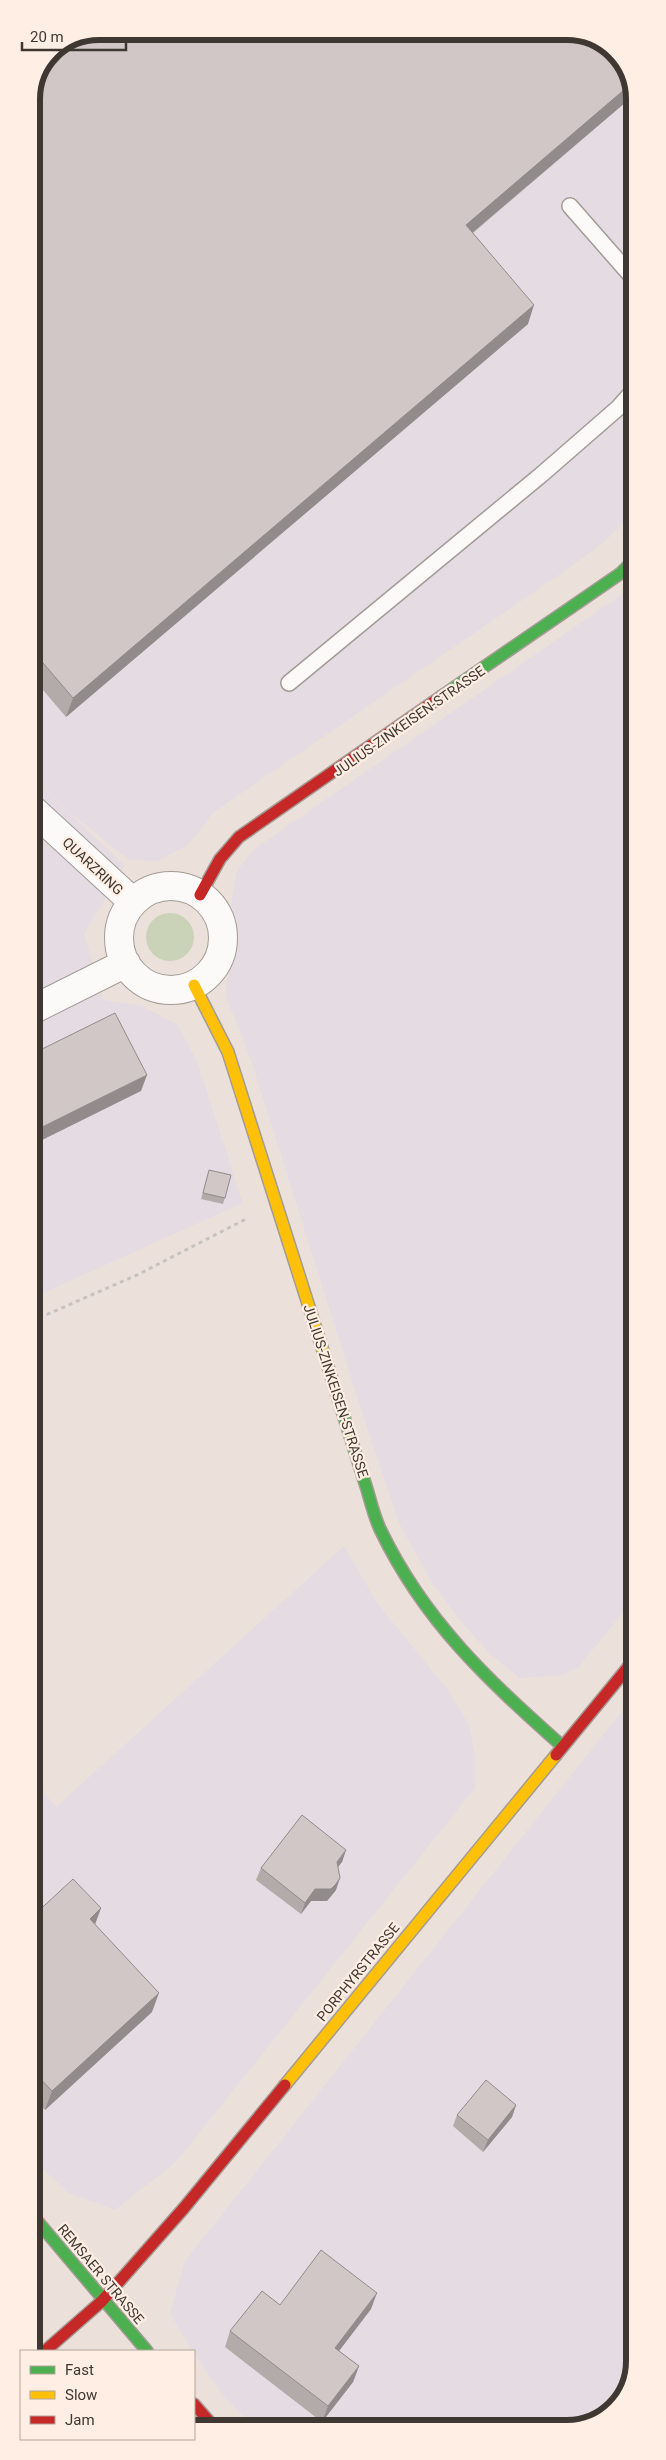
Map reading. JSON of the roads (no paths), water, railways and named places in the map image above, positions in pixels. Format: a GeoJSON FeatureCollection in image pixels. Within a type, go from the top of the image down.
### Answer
{"type":"FeatureCollection","features":[{"type":"Feature","properties":{"kind":"street","name":"JULIUS-ZINKEISEN-STRASSE"},"geometry":{"type":"LineString","coordinates":[[200,895],[220,859],[239,838],[440,700],[626,568]]}},
{"type":"Feature","properties":{"kind":"street","name":"QUARZRING"},"geometry":{"type":"LineString","coordinates":[[40,816],[133,902]]}},
{"type":"Feature","properties":{"kind":"street"},"geometry":{"type":"LineString","coordinates":[[158,887],[188,888],[200,895],[213,908],[221,924],[223,942],[218,960],[208,974],[194,984],[179,989],[163,989],[148,985],[135,975],[126,963],[120,948],[119,931],[124,916],[133,902],[144,893],[158,887]]}},
{"type":"Feature","properties":{"kind":"street"},"geometry":{"type":"LineString","coordinates":[[40,1006],[126,963]]}},
{"type":"Feature","properties":{"kind":"street","name":"JULIUS-ZINKEISEN-STRASSE"},"geometry":{"type":"LineString","coordinates":[[194,984],[228,1052],[380,1529],[411,1584],[450,1638],[505,1695],[562,1746]]}},
{"type":"Feature","properties":{"kind":"street","name":"PORPHYRSTRASSE"},"geometry":{"type":"LineString","coordinates":[[46,2350],[102,2301],[184,2208],[626,1670]]}},
{"type":"Feature","properties":{"kind":"street","name":"REMSAER STRASSE"},"geometry":{"type":"LineString","coordinates":[[40,2226],[102,2301],[146,2350]]}},
{"type":"Feature","properties":{"kind":"street"},"geometry":{"type":"LineString","coordinates":[[195,2405],[208,2420]]}},
{"type":"Feature","properties":{"kind":"lane"},"geometry":{"type":"LineString","coordinates":[[570,206],[626,270]]}},
{"type":"Feature","properties":{"kind":"lane"},"geometry":{"type":"LineString","coordinates":[[288,683],[496,513],[626,399]]}}]}
